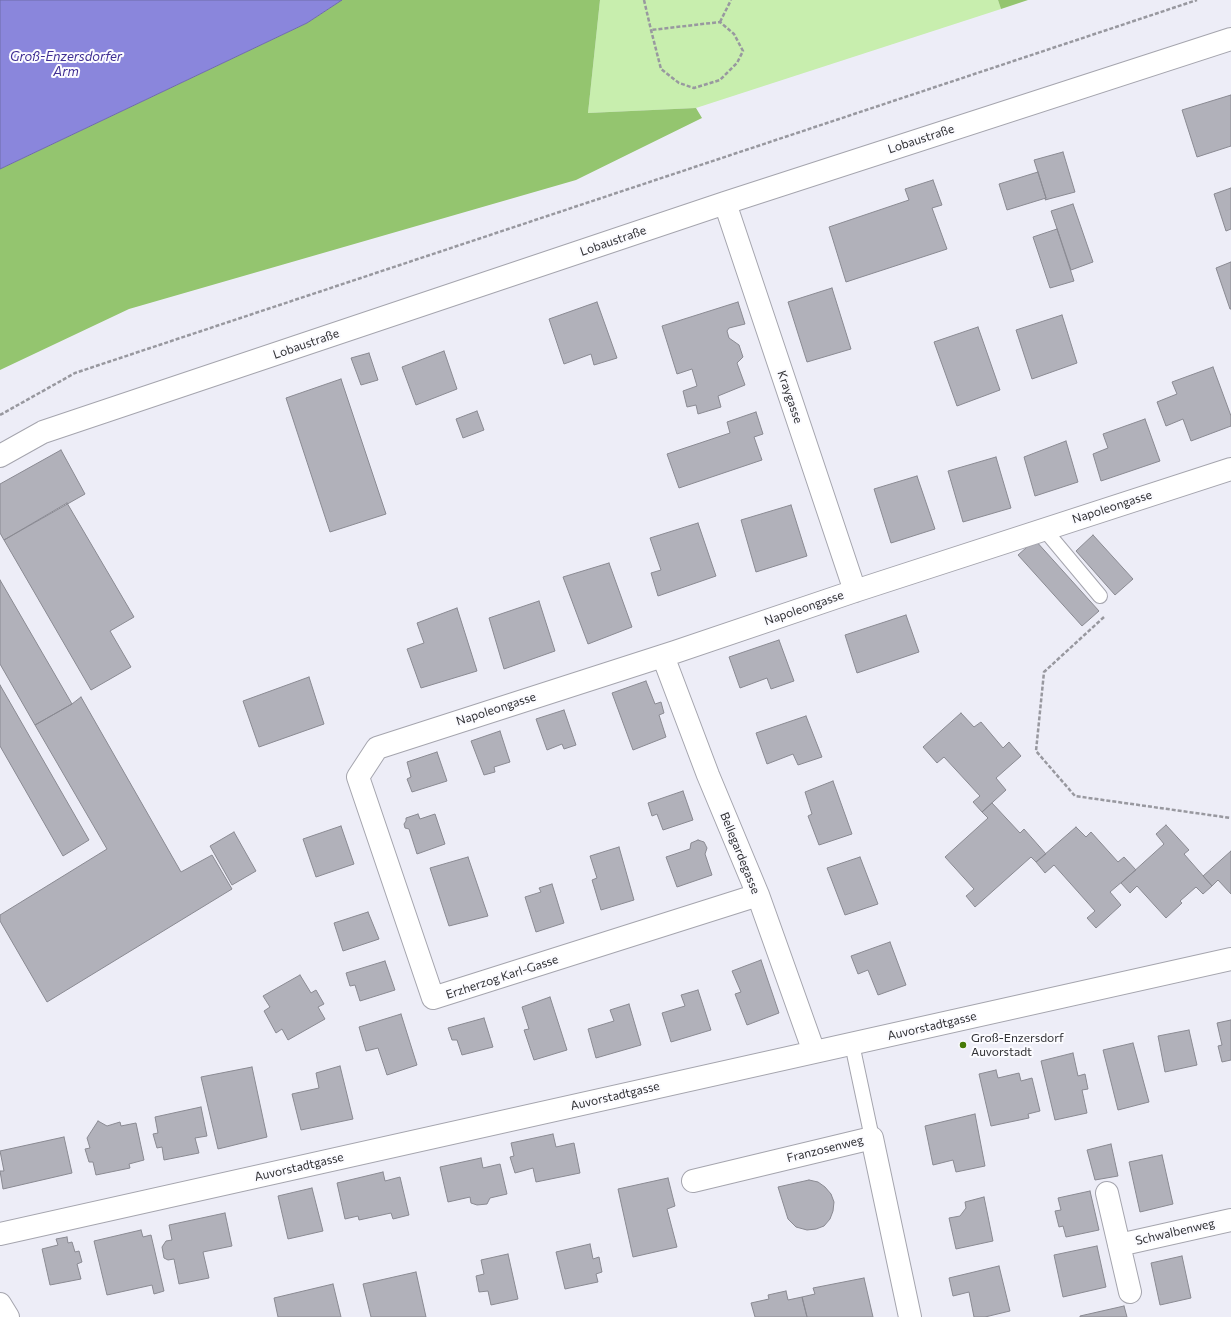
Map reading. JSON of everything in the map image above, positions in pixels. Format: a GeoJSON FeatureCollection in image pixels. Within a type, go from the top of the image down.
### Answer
{"type":"FeatureCollection","features":[{"type":"Feature","properties":{"kind":"street","name":"Lobaustraße"},"geometry":{"type":"LineString","coordinates":[[0,456],[43,432],[725,203],[1231,39]]}},
{"type":"Feature","properties":{"kind":"street","name":"Kraygasse"},"geometry":{"type":"LineString","coordinates":[[725,203],[855,591]]}},
{"type":"Feature","properties":{"kind":"street","name":"Napoleongasse"},"geometry":{"type":"LineString","coordinates":[[377,748],[663,656],[855,591],[1231,469]]}},
{"type":"Feature","properties":{"kind":"street","name":"Bellegardegasse"},"geometry":{"type":"LineString","coordinates":[[663,656],[708,775],[758,895],[814,1052]]}},
{"type":"Feature","properties":{"kind":"street","name":"Erzherzog Karl-Gasse"},"geometry":{"type":"LineString","coordinates":[[377,748],[358,777],[433,998],[758,895]]}},
{"type":"Feature","properties":{"kind":"street","name":"Auvorstadtgasse"},"geometry":{"type":"LineString","coordinates":[[0,1234],[1231,959]]}},
{"type":"Feature","properties":{"kind":"street","name":"Franzosenweg"},"geometry":{"type":"LineString","coordinates":[[693,1181],[872,1138],[910,1317]]}},
{"type":"Feature","properties":{"kind":"street","name":"Schwalbenweg"},"geometry":{"type":"LineString","coordinates":[[1107,1193],[1130,1292]]}},
{"type":"Feature","properties":{"kind":"street","name":"Schwalbenweg"},"geometry":{"type":"LineString","coordinates":[[1119,1245],[1231,1220]]}},
{"type":"Feature","properties":{"kind":"street"},"geometry":{"type":"LineString","coordinates":[[0,1304],[8,1317]]}},
{"type":"Feature","properties":{"kind":"lane"},"geometry":{"type":"LineString","coordinates":[[1044,529],[1100,596]]}},
{"type":"Feature","properties":{"kind":"lane"},"geometry":{"type":"LineString","coordinates":[[852,1044],[872,1138]]}},
{"type":"Feature","properties":{"kind":"path"},"geometry":{"type":"LineString","coordinates":[[644,0],[651,30],[661,69],[679,83],[694,88],[720,80],[737,64],[743,51],[734,34],[720,22],[651,30]]}},
{"type":"Feature","properties":{"kind":"path"},"geometry":{"type":"LineString","coordinates":[[720,22],[731,0]]}},
{"type":"Feature","properties":{"kind":"path"},"geometry":{"type":"LineString","coordinates":[[0,414],[75,373],[1197,0]]}},
{"type":"Feature","properties":{"kind":"path"},"geometry":{"type":"LineString","coordinates":[[1100,596],[1112,609],[1044,672],[1036,751],[1075,796],[1231,818]]}},
{"type":"Feature","properties":{"kind":"green space"},"geometry":{"type":"Polygon","coordinates":[[[342,0],[600,0],[588,113],[696,108],[702,118],[576,180],[129,309],[0,370],[0,169],[307,23],[342,0]]]}},
{"type":"Feature","properties":{"kind":"green space"},"geometry":{"type":"Polygon","coordinates":[[[600,0],[998,0],[1001,9],[696,108],[588,113],[600,0]]]}},
{"type":"Feature","properties":{"kind":"green space"},"geometry":{"type":"Polygon","coordinates":[[[998,0],[1028,0],[1001,9],[998,0]]]}},
{"type":"Feature","properties":{"kind":"water","name":"Groß-Enzersdorfer Arm"},"geometry":{"type":"Polygon","coordinates":[[[0,0],[342,0],[307,23],[0,169],[0,0]]]}},
{"type":"Feature","properties":{"kind":"building"},"geometry":{"type":"Polygon","coordinates":[[[1231,95],[1231,146],[1197,157],[1182,110],[1231,95]]]}},
{"type":"Feature","properties":{"kind":"building"},"geometry":{"type":"Polygon","coordinates":[[[1063,152],[1075,192],[1045,200],[1046,198],[1034,160],[1063,152]]]}},
{"type":"Feature","properties":{"kind":"building"},"geometry":{"type":"Polygon","coordinates":[[[1038,172],[1046,198],[1007,210],[999,184],[1038,172]]]}},
{"type":"Feature","properties":{"kind":"building"},"geometry":{"type":"Polygon","coordinates":[[[933,180],[942,205],[932,208],[947,249],[846,282],[829,227],[909,200],[905,189],[933,180]]]}},
{"type":"Feature","properties":{"kind":"building"},"geometry":{"type":"Polygon","coordinates":[[[1231,188],[1231,229],[1226,231],[1214,194],[1231,188]]]}},
{"type":"Feature","properties":{"kind":"building"},"geometry":{"type":"Polygon","coordinates":[[[1073,204],[1093,262],[1071,270],[1051,211],[1073,204]]]}},
{"type":"Feature","properties":{"kind":"building"},"geometry":{"type":"Polygon","coordinates":[[[1057,229],[1074,281],[1050,288],[1033,237],[1057,229]]]}},
{"type":"Feature","properties":{"kind":"building"},"geometry":{"type":"Polygon","coordinates":[[[1231,262],[1231,309],[1230,309],[1216,268],[1231,262]]]}},
{"type":"Feature","properties":{"kind":"building"},"geometry":{"type":"Polygon","coordinates":[[[832,288],[851,349],[807,362],[788,302],[832,288]]]}},
{"type":"Feature","properties":{"kind":"building"},"geometry":{"type":"Polygon","coordinates":[[[597,302],[617,358],[594,365],[591,354],[564,364],[549,319],[597,302]]]}},
{"type":"Feature","properties":{"kind":"building"},"geometry":{"type":"Polygon","coordinates":[[[738,302],[745,324],[729,328],[727,331],[729,338],[739,345],[743,357],[737,363],[745,385],[718,396],[721,407],[698,414],[696,405],[687,407],[683,391],[697,386],[692,369],[677,374],[662,326],[738,302]]]}},
{"type":"Feature","properties":{"kind":"building"},"geometry":{"type":"Polygon","coordinates":[[[1062,315],[1077,363],[1032,379],[1016,330],[1062,315]]]}},
{"type":"Feature","properties":{"kind":"building"},"geometry":{"type":"Polygon","coordinates":[[[978,327],[1000,390],[957,406],[934,342],[978,327]]]}},
{"type":"Feature","properties":{"kind":"building"},"geometry":{"type":"Polygon","coordinates":[[[444,351],[457,389],[416,405],[402,367],[444,351]]]}},
{"type":"Feature","properties":{"kind":"building"},"geometry":{"type":"Polygon","coordinates":[[[369,353],[378,380],[361,385],[351,358],[369,353]]]}},
{"type":"Feature","properties":{"kind":"building"},"geometry":{"type":"Polygon","coordinates":[[[1213,367],[1231,416],[1231,426],[1191,441],[1183,419],[1166,426],[1157,402],[1177,394],[1172,382],[1213,367]]]}},
{"type":"Feature","properties":{"kind":"building"},"geometry":{"type":"Polygon","coordinates":[[[341,379],[386,514],[330,532],[286,398],[341,379]]]}},
{"type":"Feature","properties":{"kind":"building"},"geometry":{"type":"Polygon","coordinates":[[[477,411],[484,430],[463,438],[456,419],[477,411]]]}},
{"type":"Feature","properties":{"kind":"building"},"geometry":{"type":"Polygon","coordinates":[[[756,412],[763,434],[754,437],[762,460],[679,488],[667,454],[730,433],[727,422],[756,412]]]}},
{"type":"Feature","properties":{"kind":"building"},"geometry":{"type":"Polygon","coordinates":[[[1145,419],[1160,461],[1101,481],[1093,454],[1108,448],[1103,434],[1145,419]]]}},
{"type":"Feature","properties":{"kind":"building"},"geometry":{"type":"Polygon","coordinates":[[[1066,441],[1078,482],[1035,496],[1024,457],[1066,441]]]}},
{"type":"Feature","properties":{"kind":"building"},"geometry":{"type":"Polygon","coordinates":[[[61,450],[85,494],[4,540],[0,533],[0,484],[61,450]]]}},
{"type":"Feature","properties":{"kind":"building"},"geometry":{"type":"Polygon","coordinates":[[[996,457],[1011,508],[963,522],[948,471],[996,457]]]}},
{"type":"Feature","properties":{"kind":"building"},"geometry":{"type":"Polygon","coordinates":[[[917,476],[935,529],[891,543],[874,489],[917,476]]]}},
{"type":"Feature","properties":{"kind":"building"},"geometry":{"type":"Polygon","coordinates":[[[67,503],[134,617],[110,631],[131,667],[91,690],[4,540],[67,503]]]}},
{"type":"Feature","properties":{"kind":"building"},"geometry":{"type":"Polygon","coordinates":[[[791,505],[807,556],[756,572],[741,520],[791,505]]]}},
{"type":"Feature","properties":{"kind":"building"},"geometry":{"type":"Polygon","coordinates":[[[698,523],[716,576],[658,596],[651,573],[661,570],[650,538],[698,523]]]}},
{"type":"Feature","properties":{"kind":"building"},"geometry":{"type":"Polygon","coordinates":[[[1093,535],[1133,579],[1115,595],[1076,551],[1093,535]]]}},
{"type":"Feature","properties":{"kind":"building"},"geometry":{"type":"Polygon","coordinates":[[[1035,540],[1099,611],[1082,626],[1018,555],[1035,540]]]}},
{"type":"Feature","properties":{"kind":"building"},"geometry":{"type":"Polygon","coordinates":[[[609,563],[632,627],[588,644],[563,577],[609,563]]]}},
{"type":"Feature","properties":{"kind":"building"},"geometry":{"type":"Polygon","coordinates":[[[0,580],[72,704],[35,725],[0,664],[0,580]]]}},
{"type":"Feature","properties":{"kind":"building"},"geometry":{"type":"Polygon","coordinates":[[[539,601],[555,651],[504,669],[489,618],[539,601]]]}},
{"type":"Feature","properties":{"kind":"building"},"geometry":{"type":"Polygon","coordinates":[[[457,608],[477,671],[421,688],[407,649],[424,643],[417,623],[457,608]]]}},
{"type":"Feature","properties":{"kind":"building"},"geometry":{"type":"Polygon","coordinates":[[[906,615],[919,652],[857,673],[845,635],[906,615]]]}},
{"type":"Feature","properties":{"kind":"building"},"geometry":{"type":"Polygon","coordinates":[[[779,640],[794,681],[771,689],[767,678],[740,688],[729,657],[779,640]]]}},
{"type":"Feature","properties":{"kind":"building"},"geometry":{"type":"Polygon","coordinates":[[[309,677],[324,724],[259,747],[243,701],[309,677]]]}},
{"type":"Feature","properties":{"kind":"building"},"geometry":{"type":"Polygon","coordinates":[[[646,681],[655,704],[661,702],[664,713],[659,715],[666,737],[633,750],[612,693],[646,681]]]}},
{"type":"Feature","properties":{"kind":"building"},"geometry":{"type":"Polygon","coordinates":[[[0,685],[89,840],[63,856],[0,746],[0,685]]]}},
{"type":"Feature","properties":{"kind":"building"},"geometry":{"type":"Polygon","coordinates":[[[81,697],[181,872],[212,855],[232,889],[47,1002],[0,921],[0,915],[107,849],[35,725],[72,704],[81,697]]]}},
{"type":"Feature","properties":{"kind":"building"},"geometry":{"type":"Polygon","coordinates":[[[564,710],[576,745],[564,749],[562,744],[547,750],[536,719],[564,710]]]}},
{"type":"Feature","properties":{"kind":"building"},"geometry":{"type":"Polygon","coordinates":[[[961,713],[974,727],[981,722],[1003,748],[1009,742],[1021,756],[996,778],[1006,790],[982,812],[973,802],[980,796],[944,757],[937,763],[923,747],[961,713]]]}},
{"type":"Feature","properties":{"kind":"building"},"geometry":{"type":"Polygon","coordinates":[[[806,716],[822,757],[798,765],[793,754],[767,764],[756,733],[806,716]]]}},
{"type":"Feature","properties":{"kind":"building"},"geometry":{"type":"Polygon","coordinates":[[[500,731],[510,762],[494,767],[495,772],[484,775],[471,741],[500,731]]]}},
{"type":"Feature","properties":{"kind":"building"},"geometry":{"type":"Polygon","coordinates":[[[437,752],[447,781],[412,792],[407,779],[411,777],[407,762],[437,752]]]}},
{"type":"Feature","properties":{"kind":"building"},"geometry":{"type":"Polygon","coordinates":[[[833,781],[852,834],[819,845],[808,816],[812,814],[805,792],[833,781]]]}},
{"type":"Feature","properties":{"kind":"building"},"geometry":{"type":"Polygon","coordinates":[[[683,791],[693,820],[663,830],[657,814],[652,816],[648,803],[683,791]]]}},
{"type":"Feature","properties":{"kind":"building"},"geometry":{"type":"Polygon","coordinates":[[[992,803],[1020,833],[1024,829],[1046,854],[1036,862],[1031,857],[975,907],[966,896],[974,889],[945,857],[988,818],[982,812],[992,803]]]}},
{"type":"Feature","properties":{"kind":"building"},"geometry":{"type":"Polygon","coordinates":[[[418,814],[420,819],[435,814],[445,844],[417,854],[409,829],[405,828],[404,824],[406,818],[418,814]]]}},
{"type":"Feature","properties":{"kind":"building"},"geometry":{"type":"Polygon","coordinates":[[[1166,825],[1189,850],[1184,854],[1212,886],[1203,894],[1196,887],[1180,901],[1182,903],[1166,918],[1137,886],[1130,893],[1121,883],[1164,844],[1156,834],[1166,825]]]}},
{"type":"Feature","properties":{"kind":"building"},"geometry":{"type":"Polygon","coordinates":[[[341,826],[354,864],[316,877],[303,839],[341,826]]]}},
{"type":"Feature","properties":{"kind":"building"},"geometry":{"type":"Polygon","coordinates":[[[1076,827],[1086,837],[1091,832],[1118,862],[1124,857],[1136,870],[1110,892],[1121,905],[1096,928],[1087,918],[1095,911],[1054,865],[1045,873],[1036,862],[1076,827]]]}},
{"type":"Feature","properties":{"kind":"building"},"geometry":{"type":"Polygon","coordinates":[[[234,832],[256,871],[232,885],[210,846],[234,832]]]}},
{"type":"Feature","properties":{"kind":"building"},"geometry":{"type":"Polygon","coordinates":[[[698,840],[704,842],[707,848],[705,854],[712,875],[677,887],[666,857],[690,849],[691,843],[698,840]]]}},
{"type":"Feature","properties":{"kind":"building"},"geometry":{"type":"Polygon","coordinates":[[[619,847],[634,900],[601,910],[592,880],[597,878],[590,856],[619,847]]]}},
{"type":"Feature","properties":{"kind":"building"},"geometry":{"type":"Polygon","coordinates":[[[1231,851],[1231,894],[1218,880],[1212,886],[1203,876],[1231,851]]]}},
{"type":"Feature","properties":{"kind":"building"},"geometry":{"type":"Polygon","coordinates":[[[468,857],[488,916],[449,926],[430,868],[468,857]]]}},
{"type":"Feature","properties":{"kind":"building"},"geometry":{"type":"Polygon","coordinates":[[[860,857],[878,904],[845,915],[827,868],[860,857]]]}},
{"type":"Feature","properties":{"kind":"building"},"geometry":{"type":"Polygon","coordinates":[[[552,884],[564,923],[536,932],[525,897],[541,892],[539,888],[552,884]]]}},
{"type":"Feature","properties":{"kind":"building"},"geometry":{"type":"Polygon","coordinates":[[[368,912],[379,939],[343,951],[334,923],[368,912]]]}},
{"type":"Feature","properties":{"kind":"building"},"geometry":{"type":"Polygon","coordinates":[[[890,942],[906,985],[878,995],[868,970],[858,974],[851,956],[890,942]]]}},
{"type":"Feature","properties":{"kind":"building"},"geometry":{"type":"Polygon","coordinates":[[[761,960],[779,1013],[747,1025],[735,994],[741,992],[732,971],[761,960]]]}},
{"type":"Feature","properties":{"kind":"building"},"geometry":{"type":"Polygon","coordinates":[[[385,961],[395,990],[360,1001],[355,985],[350,986],[346,973],[385,961]]]}},
{"type":"Feature","properties":{"kind":"building"},"geometry":{"type":"Polygon","coordinates":[[[300,975],[311,993],[316,990],[324,1004],[318,1007],[325,1019],[288,1040],[282,1029],[276,1033],[264,1011],[270,1007],[263,996],[300,975]]]}},
{"type":"Feature","properties":{"kind":"building"},"geometry":{"type":"Polygon","coordinates":[[[698,990],[711,1030],[671,1042],[662,1013],[685,1006],[681,995],[698,990]]]}},
{"type":"Feature","properties":{"kind":"building"},"geometry":{"type":"Polygon","coordinates":[[[550,997],[567,1050],[534,1060],[524,1030],[529,1029],[522,1007],[550,997]]]}},
{"type":"Feature","properties":{"kind":"building"},"geometry":{"type":"Polygon","coordinates":[[[629,1004],[641,1045],[596,1058],[588,1029],[614,1021],[610,1010],[629,1004]]]}},
{"type":"Feature","properties":{"kind":"building"},"geometry":{"type":"Polygon","coordinates":[[[401,1014],[417,1065],[387,1075],[378,1048],[366,1051],[359,1027],[401,1014]]]}},
{"type":"Feature","properties":{"kind":"building"},"geometry":{"type":"Polygon","coordinates":[[[484,1018],[493,1047],[462,1055],[457,1040],[452,1040],[448,1028],[484,1018]]]}},
{"type":"Feature","properties":{"kind":"building"},"geometry":{"type":"Polygon","coordinates":[[[1231,1020],[1231,1060],[1222,1062],[1218,1046],[1222,1045],[1217,1023],[1231,1020]]]}},
{"type":"Feature","properties":{"kind":"building"},"geometry":{"type":"Polygon","coordinates":[[[1189,1030],[1197,1065],[1165,1072],[1158,1036],[1189,1030]]]}},
{"type":"Feature","properties":{"kind":"building"},"geometry":{"type":"Polygon","coordinates":[[[1133,1043],[1149,1102],[1118,1110],[1103,1050],[1133,1043]]]}},
{"type":"Feature","properties":{"kind":"building"},"geometry":{"type":"Polygon","coordinates":[[[1073,1053],[1078,1076],[1085,1074],[1088,1089],[1082,1090],[1087,1113],[1055,1120],[1041,1061],[1073,1053]]]}},
{"type":"Feature","properties":{"kind":"building"},"geometry":{"type":"Polygon","coordinates":[[[340,1066],[353,1119],[301,1130],[292,1094],[319,1088],[316,1073],[340,1066]]]}},
{"type":"Feature","properties":{"kind":"building"},"geometry":{"type":"Polygon","coordinates":[[[252,1067],[267,1137],[218,1149],[201,1077],[252,1067]]]}},
{"type":"Feature","properties":{"kind":"building"},"geometry":{"type":"Polygon","coordinates":[[[996,1070],[998,1078],[1019,1073],[1021,1081],[1032,1078],[1040,1111],[1028,1114],[1029,1118],[991,1126],[979,1074],[996,1070]]]}},
{"type":"Feature","properties":{"kind":"building"},"geometry":{"type":"Polygon","coordinates":[[[201,1107],[207,1136],[195,1138],[199,1153],[164,1160],[162,1147],[157,1148],[153,1134],[158,1133],[155,1117],[201,1107]]]}},
{"type":"Feature","properties":{"kind":"building"},"geometry":{"type":"Polygon","coordinates":[[[975,1114],[985,1166],[956,1172],[953,1160],[933,1165],[925,1126],[975,1114]]]}},
{"type":"Feature","properties":{"kind":"building"},"geometry":{"type":"Polygon","coordinates":[[[98,1121],[107,1126],[120,1122],[121,1126],[136,1123],[144,1160],[129,1164],[130,1168],[96,1175],[93,1162],[89,1162],[85,1149],[90,1148],[87,1138],[98,1121]]]}},
{"type":"Feature","properties":{"kind":"building"},"geometry":{"type":"Polygon","coordinates":[[[553,1134],[556,1147],[574,1143],[580,1173],[536,1182],[533,1168],[515,1173],[510,1157],[514,1156],[511,1143],[553,1134]]]}},
{"type":"Feature","properties":{"kind":"building"},"geometry":{"type":"Polygon","coordinates":[[[64,1137],[72,1173],[3,1189],[0,1171],[4,1171],[0,1151],[64,1137]]]}},
{"type":"Feature","properties":{"kind":"building"},"geometry":{"type":"Polygon","coordinates":[[[1111,1144],[1118,1176],[1095,1180],[1087,1150],[1111,1144]]]}},
{"type":"Feature","properties":{"kind":"building"},"geometry":{"type":"Polygon","coordinates":[[[1162,1155],[1173,1204],[1140,1212],[1129,1162],[1162,1155]]]}},
{"type":"Feature","properties":{"kind":"building"},"geometry":{"type":"Polygon","coordinates":[[[481,1158],[483,1168],[500,1164],[507,1194],[490,1198],[487,1204],[477,1205],[471,1203],[470,1197],[448,1202],[440,1167],[481,1158]]]}},
{"type":"Feature","properties":{"kind":"building"},"geometry":{"type":"Polygon","coordinates":[[[383,1172],[385,1181],[400,1177],[409,1215],[393,1219],[391,1213],[359,1220],[358,1216],[345,1219],[337,1183],[383,1172]]]}},
{"type":"Feature","properties":{"kind":"building"},"geometry":{"type":"Polygon","coordinates":[[[668,1178],[675,1206],[667,1209],[677,1247],[633,1257],[618,1189],[668,1178]]]}},
{"type":"Feature","properties":{"kind":"building"},"geometry":{"type":"Polygon","coordinates":[[[809,1180],[818,1182],[825,1187],[831,1194],[834,1202],[830,1219],[824,1226],[807,1230],[796,1227],[788,1219],[778,1187],[809,1180]]]}},
{"type":"Feature","properties":{"kind":"building"},"geometry":{"type":"Polygon","coordinates":[[[312,1188],[323,1231],[288,1239],[278,1196],[312,1188]]]}},
{"type":"Feature","properties":{"kind":"building"},"geometry":{"type":"Polygon","coordinates":[[[1090,1191],[1099,1230],[1066,1237],[1063,1226],[1059,1227],[1055,1211],[1061,1210],[1058,1198],[1090,1191]]]}},
{"type":"Feature","properties":{"kind":"building"},"geometry":{"type":"Polygon","coordinates":[[[984,1197],[993,1241],[956,1249],[949,1218],[960,1216],[966,1208],[965,1202],[984,1197]]]}},
{"type":"Feature","properties":{"kind":"building"},"geometry":{"type":"Polygon","coordinates":[[[225,1213],[232,1246],[203,1252],[209,1278],[179,1284],[174,1259],[168,1260],[164,1258],[162,1247],[166,1241],[172,1240],[169,1225],[225,1213]]]}},
{"type":"Feature","properties":{"kind":"building"},"geometry":{"type":"Polygon","coordinates":[[[141,1230],[143,1237],[151,1235],[164,1291],[154,1294],[152,1285],[107,1295],[94,1241],[141,1230]]]}},
{"type":"Feature","properties":{"kind":"building"},"geometry":{"type":"Polygon","coordinates":[[[67,1237],[68,1243],[72,1242],[75,1252],[79,1251],[82,1262],[77,1264],[81,1279],[50,1285],[42,1249],[58,1245],[56,1239],[67,1237]]]}},
{"type":"Feature","properties":{"kind":"building"},"geometry":{"type":"Polygon","coordinates":[[[590,1244],[593,1259],[599,1257],[602,1272],[596,1274],[598,1282],[565,1289],[556,1252],[590,1244]]]}},
{"type":"Feature","properties":{"kind":"building"},"geometry":{"type":"Polygon","coordinates":[[[1097,1246],[1106,1287],[1063,1297],[1054,1255],[1097,1246]]]}},
{"type":"Feature","properties":{"kind":"building"},"geometry":{"type":"Polygon","coordinates":[[[508,1254],[518,1299],[491,1305],[488,1291],[479,1292],[476,1276],[484,1274],[481,1260],[508,1254]]]}},
{"type":"Feature","properties":{"kind":"building"},"geometry":{"type":"Polygon","coordinates":[[[1182,1256],[1191,1298],[1160,1305],[1151,1263],[1182,1256]]]}},
{"type":"Feature","properties":{"kind":"building"},"geometry":{"type":"Polygon","coordinates":[[[999,1266],[1010,1311],[985,1317],[974,1317],[969,1292],[953,1296],[949,1278],[999,1266]]]}},
{"type":"Feature","properties":{"kind":"building"},"geometry":{"type":"Polygon","coordinates":[[[416,1272],[426,1317],[371,1317],[363,1284],[416,1272]]]}},
{"type":"Feature","properties":{"kind":"building"},"geometry":{"type":"Polygon","coordinates":[[[864,1278],[873,1317],[807,1317],[802,1297],[815,1294],[813,1288],[864,1278]]]}},
{"type":"Feature","properties":{"kind":"building"},"geometry":{"type":"Polygon","coordinates":[[[333,1284],[341,1317],[278,1317],[274,1298],[333,1284]]]}},
{"type":"Feature","properties":{"kind":"building"},"geometry":{"type":"Polygon","coordinates":[[[786,1291],[788,1300],[802,1297],[807,1317],[755,1317],[751,1303],[769,1299],[768,1295],[786,1291]]]}},
{"type":"Feature","properties":{"kind":"building"},"geometry":{"type":"Polygon","coordinates":[[[1124,1306],[1127,1317],[1080,1317],[1080,1316],[1124,1306]]]}},
{"type":"Feature","properties":{"kind":"place","name":"Groß-Enzersdorf Auvorstadt"},"geometry":{"type":"Point","coordinates":[963,1045]}}]}
